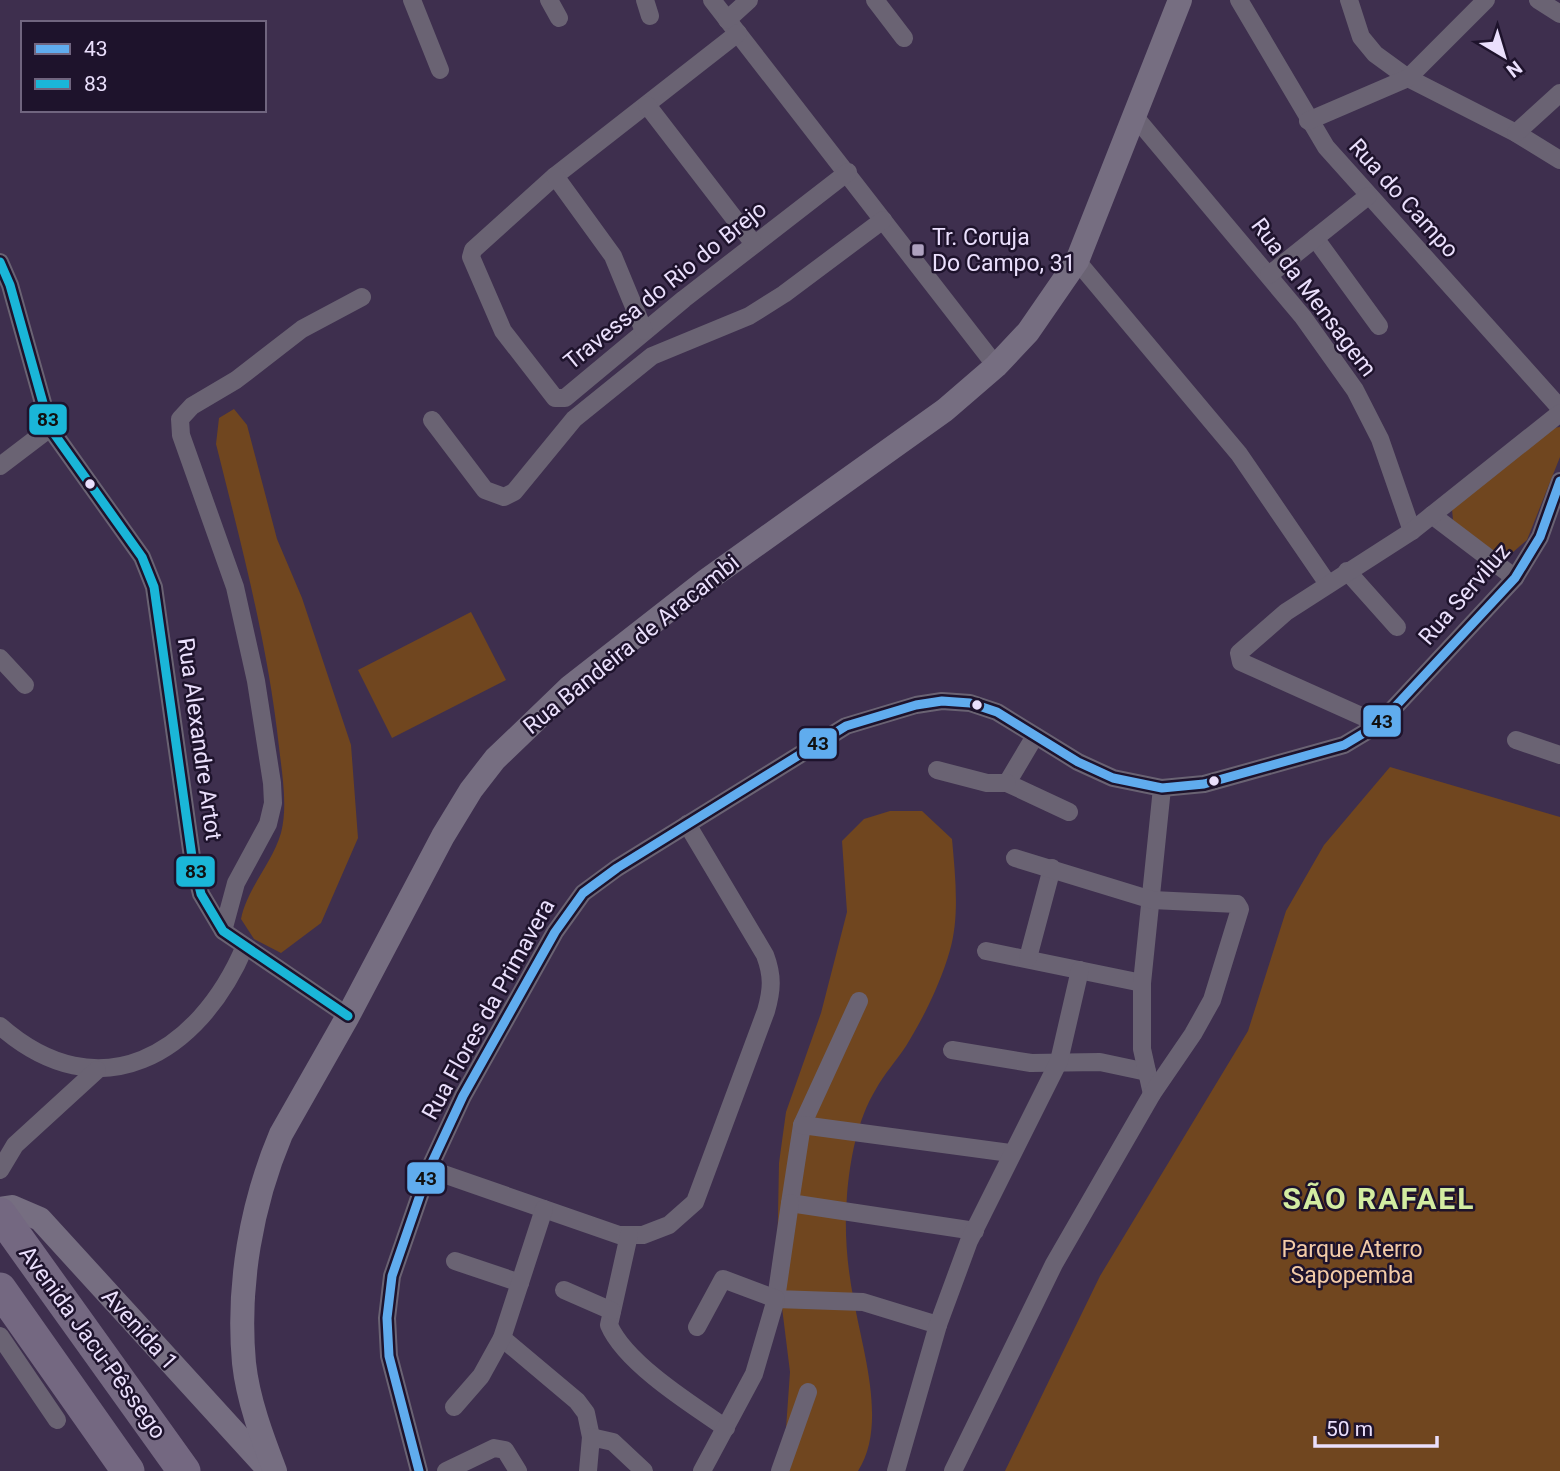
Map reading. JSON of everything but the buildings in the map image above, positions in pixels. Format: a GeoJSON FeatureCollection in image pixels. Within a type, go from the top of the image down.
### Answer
{"type":"FeatureCollection","features":[{"type":"Feature","properties":{"kind":"highway","name":"Avenida Jacu-Pêssego"},"geometry":{"type":"LineString","coordinates":[[0,1211],[184,1471]]}},
{"type":"Feature","properties":{"kind":"highway","name":"Avenida Jacu-Pêssego"},"geometry":{"type":"LineString","coordinates":[[0,1289],[71,1414],[123,1466]]}},
{"type":"Feature","properties":{"kind":"highway"},"geometry":{"type":"LineString","coordinates":[[157,1432],[202,1471]]}},
{"type":"Feature","properties":{"kind":"main road","name":"Rua Bandeira de Aracambi"},"geometry":{"type":"LineString","coordinates":[[275,1471],[249,1392],[243,1331],[253,1216],[265,1171],[281,1134],[471,790],[523,730],[570,687],[707,580],[944,410],[996,366],[1028,332],[1077,261],[1136,118],[1180,0]]}},
{"type":"Feature","properties":{"kind":"main road","name":"Avenida 1"},"geometry":{"type":"LineString","coordinates":[[0,1211],[12,1207],[40,1219],[269,1471]]}},
{"type":"Feature","properties":{"kind":"main road"},"geometry":{"type":"LineString","coordinates":[[219,1416],[238,1410],[249,1392]]}},
{"type":"Feature","properties":{"kind":"street"},"geometry":{"type":"LineString","coordinates":[[412,0],[440,70]]}},
{"type":"Feature","properties":{"kind":"street"},"geometry":{"type":"LineString","coordinates":[[549,0],[559,18]]}},
{"type":"Feature","properties":{"kind":"street"},"geometry":{"type":"LineString","coordinates":[[712,0],[996,366]]}},
{"type":"Feature","properties":{"kind":"street","name":"Travessa do Rio do Brejo"},"geometry":{"type":"LineString","coordinates":[[749,0],[732,27],[647,105],[555,176],[471,253],[503,331],[559,400],[565,398],[641,334],[848,172]]}},
{"type":"Feature","properties":{"kind":"street"},"geometry":{"type":"LineString","coordinates":[[875,0],[904,38]]}},
{"type":"Feature","properties":{"kind":"street","name":"Rua do Campo"},"geometry":{"type":"LineString","coordinates":[[1239,0],[1308,121],[1368,196],[1560,410]]}},
{"type":"Feature","properties":{"kind":"street"},"geometry":{"type":"LineString","coordinates":[[1349,0],[1361,37],[1375,54],[1408,78],[1516,133],[1560,160]]}},
{"type":"Feature","properties":{"kind":"street"},"geometry":{"type":"LineString","coordinates":[[1308,121],[1408,78],[1486,0]]}},
{"type":"Feature","properties":{"kind":"street"},"geometry":{"type":"LineString","coordinates":[[1538,0],[1560,14]]}},
{"type":"Feature","properties":{"kind":"street"},"geometry":{"type":"LineString","coordinates":[[1516,133],[1560,93]]}},
{"type":"Feature","properties":{"kind":"street"},"geometry":{"type":"LineString","coordinates":[[647,105],[754,244]]}},
{"type":"Feature","properties":{"kind":"street","name":"Rua da Mensagem"},"geometry":{"type":"LineString","coordinates":[[1136,118],[1303,317],[1365,407],[1412,531]]}},
{"type":"Feature","properties":{"kind":"street"},"geometry":{"type":"LineString","coordinates":[[555,176],[613,256],[641,334],[652,356]]}},
{"type":"Feature","properties":{"kind":"street"},"geometry":{"type":"LineString","coordinates":[[1269,275],[1368,196]]}},
{"type":"Feature","properties":{"kind":"street"},"geometry":{"type":"LineString","coordinates":[[432,421],[485,490],[503,497],[522,484],[574,419],[652,356],[749,316],[784,295],[883,220]]}},
{"type":"Feature","properties":{"kind":"street"},"geometry":{"type":"LineString","coordinates":[[1315,238],[1379,326]]}},
{"type":"Feature","properties":{"kind":"street"},"geometry":{"type":"LineString","coordinates":[[1077,261],[1239,454],[1328,584]]}},
{"type":"Feature","properties":{"kind":"street","name":"Rua Alexandre Artot"},"geometry":{"type":"LineString","coordinates":[[0,262],[10,285],[51,428],[142,557],[154,587],[192,857],[201,894],[223,931],[348,1016]]}},
{"type":"Feature","properties":{"kind":"street"},"geometry":{"type":"LineString","coordinates":[[223,931],[236,883],[268,824],[273,803],[272,783],[256,681],[235,587],[180,435],[180,418],[192,406],[236,380],[302,330],[362,297]]}},
{"type":"Feature","properties":{"kind":"street"},"geometry":{"type":"LineString","coordinates":[[1379,724],[1238,658],[1239,653],[1254,637],[1328,584],[1412,531],[1560,410]]}},
{"type":"Feature","properties":{"kind":"street"},"geometry":{"type":"LineString","coordinates":[[0,466],[51,428]]}},
{"type":"Feature","properties":{"kind":"street","name":"Rua Serviluz"},"geometry":{"type":"LineString","coordinates":[[1379,724],[1515,578],[1540,537],[1560,481]]}},
{"type":"Feature","properties":{"kind":"street"},"geometry":{"type":"LineString","coordinates":[[1432,515],[1515,578]]}},
{"type":"Feature","properties":{"kind":"street"},"geometry":{"type":"LineString","coordinates":[[1347,571],[1397,627]]}},
{"type":"Feature","properties":{"kind":"street"},"geometry":{"type":"LineString","coordinates":[[0,658],[25,685]]}},
{"type":"Feature","properties":{"kind":"street","name":"Rua Flores da Primavera"},"geometry":{"type":"LineString","coordinates":[[419,1471],[389,1356],[387,1318],[392,1276],[429,1170],[463,1096],[555,932],[583,893],[617,868],[846,726],[878,714],[942,701],[970,703],[997,712],[1078,762],[1114,778],[1163,788],[1203,785],[1344,746],[1379,724]]}},
{"type":"Feature","properties":{"kind":"street"},"geometry":{"type":"LineString","coordinates":[[1007,783],[1035,736]]}},
{"type":"Feature","properties":{"kind":"street"},"geometry":{"type":"LineString","coordinates":[[1516,740],[1560,755]]}},
{"type":"Feature","properties":{"kind":"street"},"geometry":{"type":"LineString","coordinates":[[937,770],[987,783],[1007,783],[1069,812]]}},
{"type":"Feature","properties":{"kind":"street"},"geometry":{"type":"LineString","coordinates":[[1153,1094],[1142,1049],[1142,983],[1163,788]]}},
{"type":"Feature","properties":{"kind":"street"},"geometry":{"type":"LineString","coordinates":[[429,1170],[620,1235],[643,1235],[669,1225],[695,1202],[772,990],[772,973],[765,955],[687,824]]}},
{"type":"Feature","properties":{"kind":"street"},"geometry":{"type":"LineString","coordinates":[[953,1471],[1054,1264],[1153,1094],[1212,1000],[1240,909],[1237,904],[1152,900],[1015,858]]}},
{"type":"Feature","properties":{"kind":"street"},"geometry":{"type":"LineString","coordinates":[[1028,958],[1052,868]]}},
{"type":"Feature","properties":{"kind":"street"},"geometry":{"type":"LineString","coordinates":[[0,1026],[19,1043],[46,1058],[97,1070],[145,1060],[176,1041],[213,1004],[233,973],[245,946]]}},
{"type":"Feature","properties":{"kind":"street"},"geometry":{"type":"LineString","coordinates":[[986,951],[1142,983]]}},
{"type":"Feature","properties":{"kind":"street"},"geometry":{"type":"LineString","coordinates":[[896,1471],[939,1325],[975,1231],[1010,1153],[1059,1061],[1080,970]]}},
{"type":"Feature","properties":{"kind":"street"},"geometry":{"type":"LineString","coordinates":[[702,1471],[754,1374],[776,1299],[802,1125],[859,1001]]}},
{"type":"Feature","properties":{"kind":"street"},"geometry":{"type":"LineString","coordinates":[[952,1050],[1008,1061],[1100,1062],[1147,1072]]}},
{"type":"Feature","properties":{"kind":"street"},"geometry":{"type":"LineString","coordinates":[[0,1170],[15,1144],[97,1070]]}},
{"type":"Feature","properties":{"kind":"street"},"geometry":{"type":"LineString","coordinates":[[802,1125],[1010,1153]]}},
{"type":"Feature","properties":{"kind":"street"},"geometry":{"type":"LineString","coordinates":[[790,1203],[975,1231]]}},
{"type":"Feature","properties":{"kind":"street"},"geometry":{"type":"LineString","coordinates":[[454,1407],[481,1376],[502,1338],[544,1209]]}},
{"type":"Feature","properties":{"kind":"street"},"geometry":{"type":"LineString","coordinates":[[629,1235],[609,1325],[614,1337],[670,1390],[726,1428]]}},
{"type":"Feature","properties":{"kind":"street"},"geometry":{"type":"LineString","coordinates":[[455,1261],[520,1283]]}},
{"type":"Feature","properties":{"kind":"street"},"geometry":{"type":"LineString","coordinates":[[696,1327],[723,1279],[776,1299],[863,1302],[939,1325]]}},
{"type":"Feature","properties":{"kind":"street"},"geometry":{"type":"LineString","coordinates":[[564,1290],[612,1311]]}},
{"type":"Feature","properties":{"kind":"street"},"geometry":{"type":"LineString","coordinates":[[0,1336],[71,1414]]}},
{"type":"Feature","properties":{"kind":"street"},"geometry":{"type":"LineString","coordinates":[[502,1338],[577,1401],[586,1413],[591,1437],[588,1471]]}},
{"type":"Feature","properties":{"kind":"street"},"geometry":{"type":"LineString","coordinates":[[779,1471],[808,1392]]}},
{"type":"Feature","properties":{"kind":"street"},"geometry":{"type":"LineString","coordinates":[[591,1437],[613,1443],[644,1471]]}},
{"type":"Feature","properties":{"kind":"street"},"geometry":{"type":"LineString","coordinates":[[446,1471],[494,1448],[505,1450],[519,1471]]}},
{"type":"Feature","properties":{"kind":"green space"},"geometry":{"type":"Polygon","coordinates":[[[234,409],[247,425],[277,539],[302,598],[351,745],[358,838],[321,923],[281,953],[254,939],[241,919],[249,897],[277,844],[283,823],[284,801],[274,709],[261,632],[216,444],[219,418],[234,409]]]}},
{"type":"Feature","properties":{"kind":"green space"},"geometry":{"type":"Polygon","coordinates":[[[1560,427],[1560,457],[1527,540],[1512,553],[1493,555],[1453,520],[1452,509],[1553,428],[1560,427]]]}},
{"type":"Feature","properties":{"kind":"green space"},"geometry":{"type":"Polygon","coordinates":[[[471,612],[506,680],[392,738],[358,670],[471,612]]]}},
{"type":"Feature","properties":{"kind":"green space","name":"Parque Aterro Sapopemba"},"geometry":{"type":"Polygon","coordinates":[[[1390,767],[1560,817],[1560,1471],[1005,1471],[1100,1276],[1248,1031],[1286,911],[1324,845],[1390,767]]]}},
{"type":"Feature","properties":{"kind":"green space"},"geometry":{"type":"Polygon","coordinates":[[[890,811],[922,811],[952,839],[956,895],[953,937],[942,974],[925,1011],[906,1046],[869,1101],[859,1127],[850,1168],[846,1208],[847,1248],[870,1387],[871,1432],[867,1452],[858,1471],[783,1471],[790,1372],[777,1267],[779,1163],[786,1112],[821,1013],[847,912],[842,841],[864,819],[890,811]]]}},
{"type":"Feature","properties":{"kind":"transit line","name":"83"},"geometry":{"type":"LineString","coordinates":[[0,262],[10,285],[50,428],[142,557],[154,587],[192,857],[201,894],[223,931],[348,1016]]}},
{"type":"Feature","properties":{"kind":"transit line","name":"43"},"geometry":{"type":"LineString","coordinates":[[419,1471],[389,1356],[387,1318],[392,1276],[429,1169],[463,1096],[555,932],[583,893],[617,868],[846,726],[916,705],[942,701],[970,703],[997,712],[1078,762],[1113,778],[1162,788],[1204,784],[1344,745],[1379,724],[1515,578],[1540,537],[1560,481]]}},
{"type":"Feature","properties":{"kind":"place","name":"Tr. Coruja Do Campo, 31"},"geometry":{"type":"Point","coordinates":[918,250]}},
{"type":"Feature","properties":{"kind":"district","name":"SÃO RAFAEL"},"geometry":{"type":"Point","coordinates":[1379,1199]}}]}
